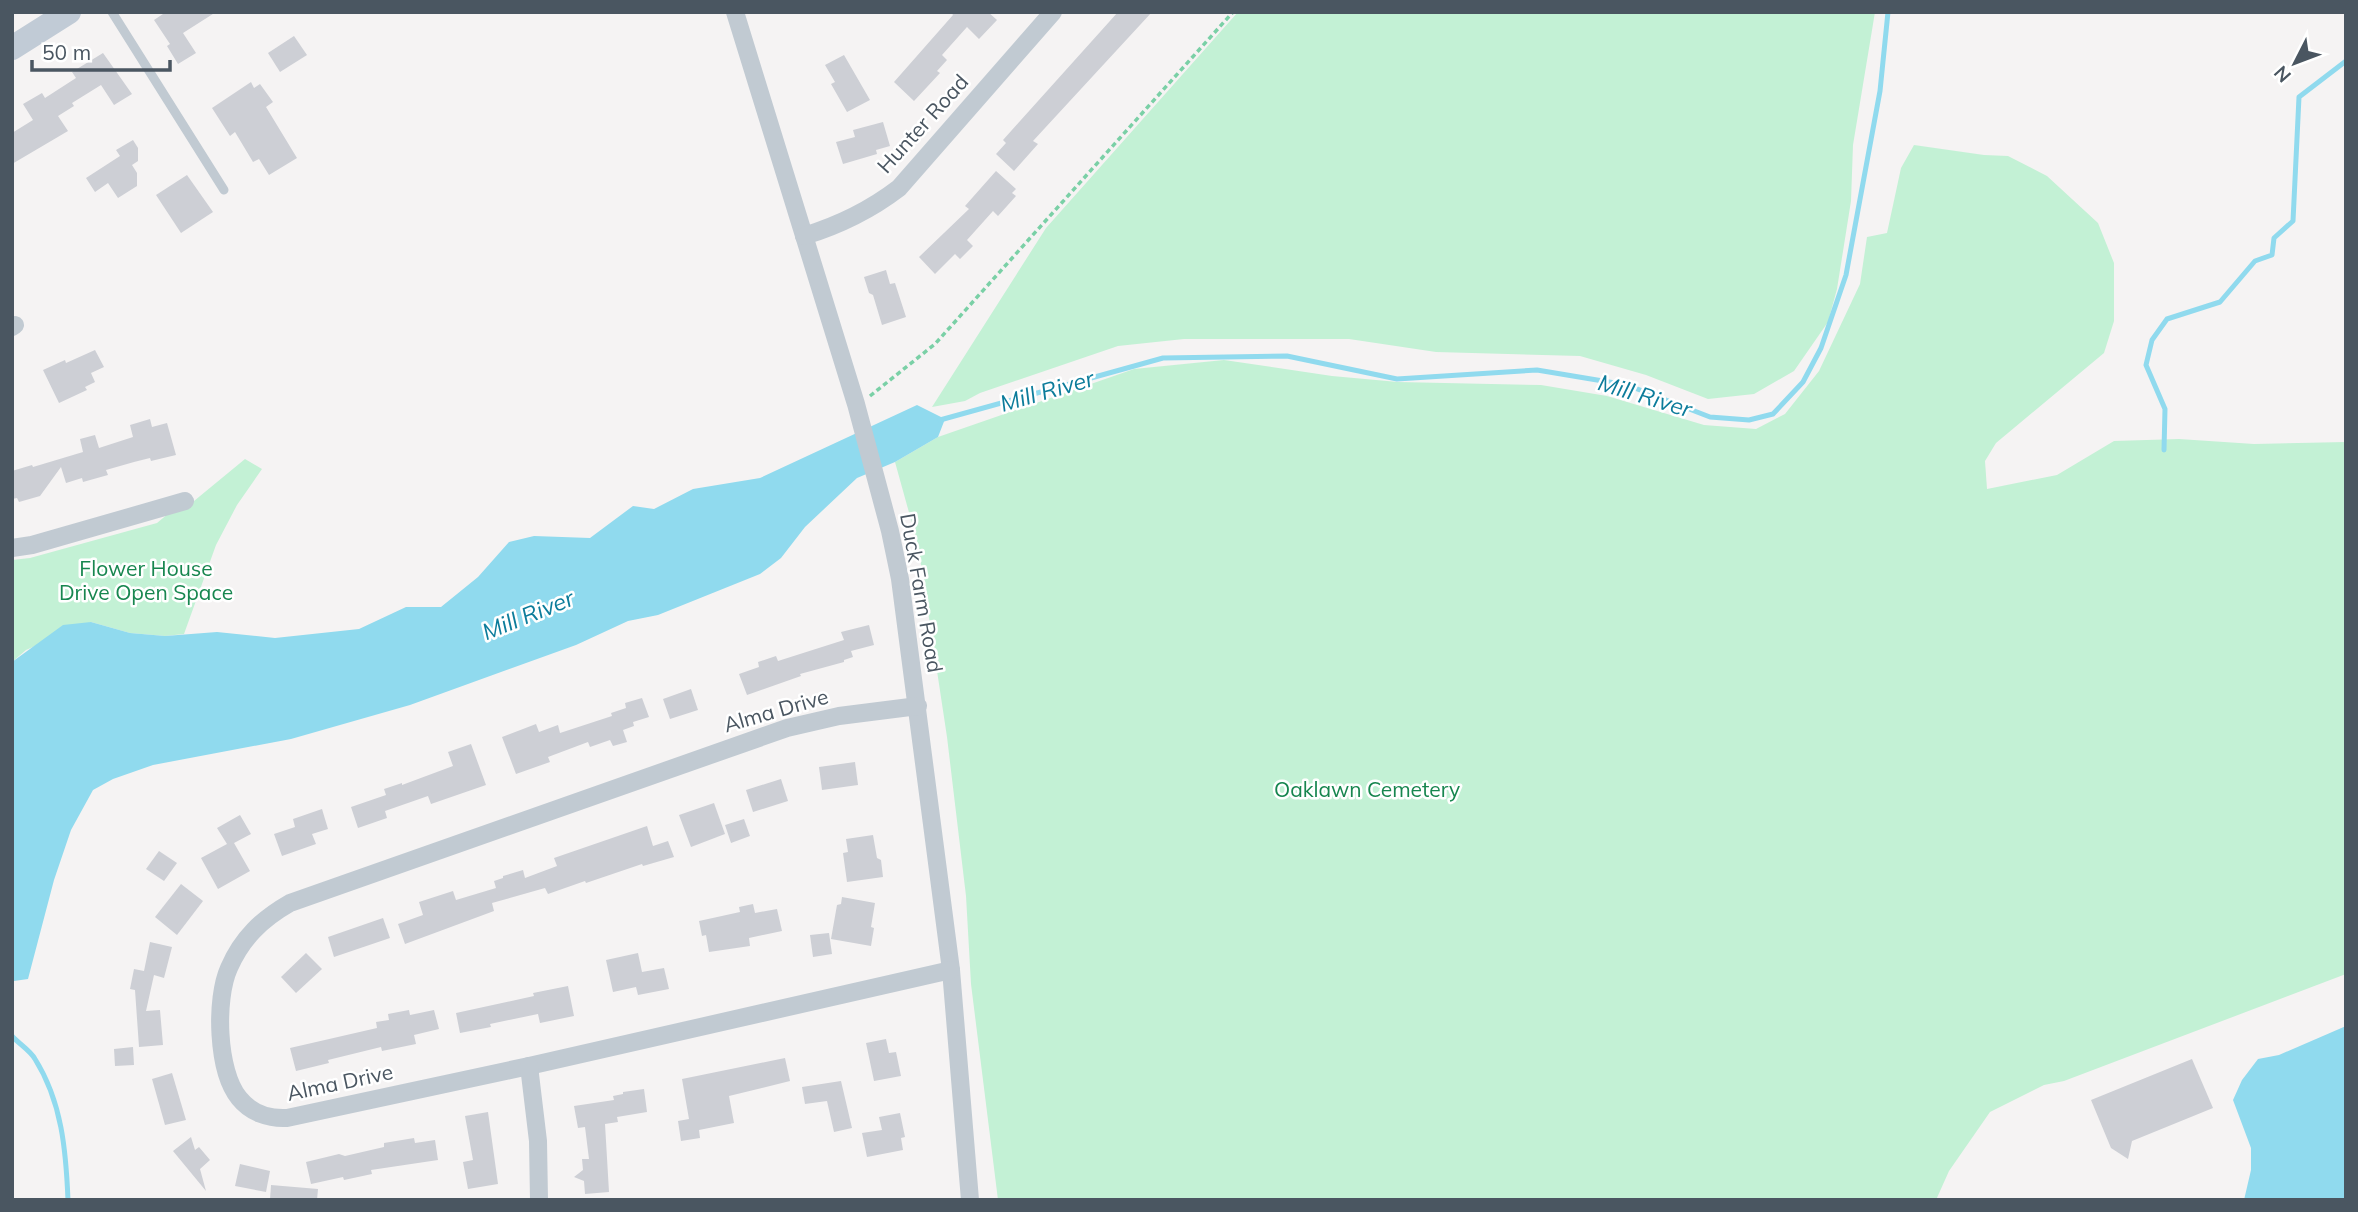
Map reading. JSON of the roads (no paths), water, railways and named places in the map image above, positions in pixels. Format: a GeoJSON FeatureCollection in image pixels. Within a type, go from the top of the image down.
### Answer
{"type":"FeatureCollection","features":[{"type":"Feature","properties":{"kind":"main road"},"geometry":{"type":"LineString","coordinates":[[12,48],[69,12]]}},
{"type":"Feature","properties":{"kind":"street","name":"Duck Farm Road"},"geometry":{"type":"LineString","coordinates":[[735,12],[804,236],[862,401],[900,579],[951,970],[970,1200]]}},
{"type":"Feature","properties":{"kind":"street","name":"Hunter Road"},"geometry":{"type":"LineString","coordinates":[[804,236],[850,219],[875,206],[899,188],[1053,12]]}},
{"type":"Feature","properties":{"kind":"street"},"geometry":{"type":"LineString","coordinates":[[12,548],[32,545],[185,501]]}},
{"type":"Feature","properties":{"kind":"street","name":"Alma Drive"},"geometry":{"type":"LineString","coordinates":[[918,706],[839,716],[787,728],[290,902],[265,919],[244,940],[225,979],[219,1005],[220,1034],[231,1084],[237,1096],[244,1104],[271,1118],[287,1118],[951,970]]}},
{"type":"Feature","properties":{"kind":"street"},"geometry":{"type":"LineString","coordinates":[[529,1066],[538,1141],[538,1200]]}},
{"type":"Feature","properties":{"kind":"lane"},"geometry":{"type":"LineString","coordinates":[[113,12],[224,190]]}},
{"type":"Feature","properties":{"kind":"water"},"geometry":{"type":"Polygon","coordinates":[[[917,405],[945,419],[938,437],[895,462],[857,478],[805,527],[781,558],[760,574],[658,615],[628,621],[576,645],[410,705],[291,739],[153,765],[113,779],[93,790],[71,830],[54,880],[28,979],[14,981],[12,984],[12,662],[63,625],[91,622],[130,633],[165,636],[217,632],[275,638],[359,629],[406,607],[441,607],[478,577],[509,542],[534,536],[590,538],[633,506],[654,509],[693,489],[760,478],[917,405]]]}},
{"type":"Feature","properties":{"kind":"water"},"geometry":{"type":"Polygon","coordinates":[[[2346,1026],[2346,1200],[2244,1200],[2251,1170],[2251,1148],[2233,1100],[2242,1080],[2258,1059],[2279,1055],[2346,1026]]]}},
{"type":"Feature","properties":{"kind":"waterway","name":"Mill River"},"geometry":{"type":"LineString","coordinates":[[940,420],[1163,358],[1287,356],[1397,379],[1537,370],[1627,385],[1710,417],[1749,420],[1773,414],[1803,382],[1821,348],[1846,275],[1880,91],[1888,12]]}},
{"type":"Feature","properties":{"kind":"waterway"},"geometry":{"type":"LineString","coordinates":[[2164,450],[2165,409],[2146,365],[2152,340],[2167,319],[2220,302],[2255,261],[2272,255],[2274,238],[2293,221],[2299,97],[2346,61]]}},
{"type":"Feature","properties":{"kind":"waterway","name":"Mill River"},"geometry":{"type":"LineString","coordinates":[[12,1036],[33,1056],[51,1092],[64,1145],[68,1200]]}},
{"type":"Feature","properties":{"kind":"park label","name":"Flower House Drive Open Space"},"geometry":{"type":"Point","coordinates":[146,581]}},
{"type":"Feature","properties":{"kind":"park label","name":"Oaklawn Cemetery"},"geometry":{"type":"Point","coordinates":[1367,790]}}]}
